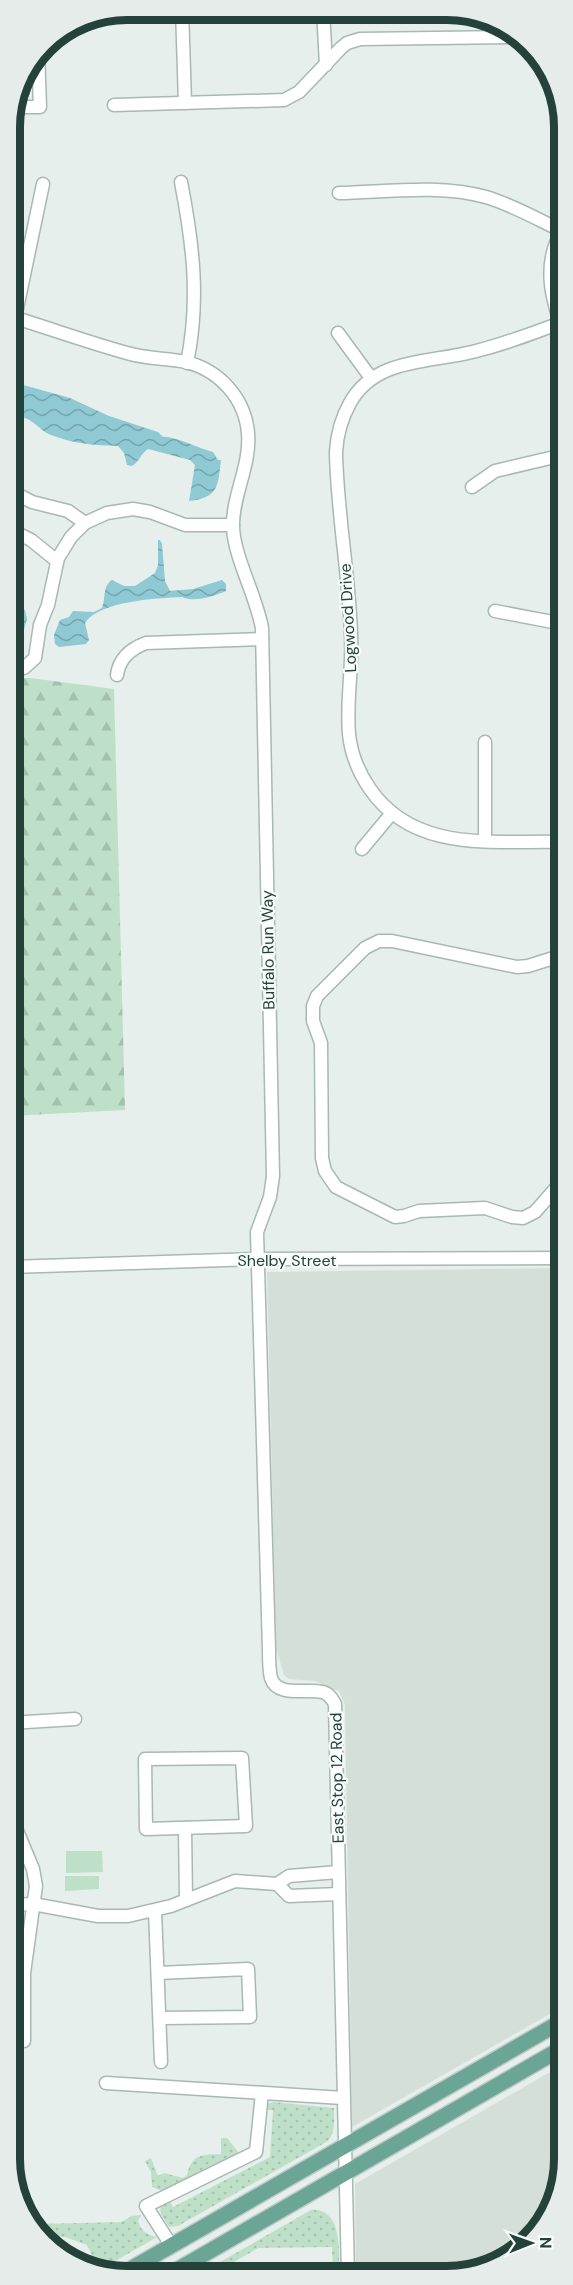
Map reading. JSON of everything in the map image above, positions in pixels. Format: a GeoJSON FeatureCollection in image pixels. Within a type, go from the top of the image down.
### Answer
{"type":"FeatureCollection","features":[{"type":"Feature","properties":{"kind":"main road"},"geometry":{"type":"LineString","coordinates":[[136,2266],[553,2026]]}},
{"type":"Feature","properties":{"kind":"main road"},"geometry":{"type":"LineString","coordinates":[[184,2266],[553,2053]]}},
{"type":"Feature","properties":{"kind":"street"},"geometry":{"type":"LineString","coordinates":[[182,20],[185,103]]}},
{"type":"Feature","properties":{"kind":"street"},"geometry":{"type":"LineString","coordinates":[[324,20],[326,64]]}},
{"type":"Feature","properties":{"kind":"street"},"geometry":{"type":"LineString","coordinates":[[114,105],[284,100],[299,92],[347,43],[360,39],[505,37]]}},
{"type":"Feature","properties":{"kind":"street"},"geometry":{"type":"LineString","coordinates":[[21,107],[40,107],[39,65]]}},
{"type":"Feature","properties":{"kind":"street"},"geometry":{"type":"LineString","coordinates":[[181,182],[193,263],[194,323],[187,363]]}},
{"type":"Feature","properties":{"kind":"street"},"geometry":{"type":"LineString","coordinates":[[20,283],[43,184]]}},
{"type":"Feature","properties":{"kind":"street"},"geometry":{"type":"LineString","coordinates":[[339,193],[433,191],[470,194],[518,210],[554,226]]}},
{"type":"Feature","properties":{"kind":"street"},"geometry":{"type":"LineString","coordinates":[[554,251],[550,270],[554,305]]}},
{"type":"Feature","properties":{"kind":"street"},"geometry":{"type":"LineString","coordinates":[[20,320],[128,354],[187,363],[214,375],[230,390],[242,408],[248,441],[247,460],[233,525],[188,526],[150,512],[133,509],[107,513],[85,524],[71,537],[57,561],[48,605],[40,625],[36,656],[25,668],[20,668]]}},
{"type":"Feature","properties":{"kind":"street"},"geometry":{"type":"LineString","coordinates":[[338,333],[371,378],[401,364],[474,352],[554,329]]}},
{"type":"Feature","properties":{"kind":"street","name":"Logwood Drive"},"geometry":{"type":"LineString","coordinates":[[371,378],[358,391],[345,411],[338,434],[336,452],[351,635],[349,734],[354,755],[364,780],[376,798],[410,825],[434,836],[459,841],[554,842]]}},
{"type":"Feature","properties":{"kind":"street"},"geometry":{"type":"LineString","coordinates":[[472,487],[495,471],[554,457]]}},
{"type":"Feature","properties":{"kind":"street"},"geometry":{"type":"LineString","coordinates":[[20,496],[32,502],[68,511],[85,524]]}},
{"type":"Feature","properties":{"kind":"street","name":"Buffalo Run Way"},"geometry":{"type":"LineString","coordinates":[[233,525],[236,546],[260,612],[262,639],[273,1176],[270,1197],[256,1232],[257,1259]]}},
{"type":"Feature","properties":{"kind":"street"},"geometry":{"type":"LineString","coordinates":[[20,534],[57,561]]}},
{"type":"Feature","properties":{"kind":"street"},"geometry":{"type":"LineString","coordinates":[[495,611],[554,622]]}},
{"type":"Feature","properties":{"kind":"street"},"geometry":{"type":"LineString","coordinates":[[117,675],[118,667],[127,654],[132,649],[146,643],[262,639]]}},
{"type":"Feature","properties":{"kind":"street"},"geometry":{"type":"LineString","coordinates":[[484,841],[485,742]]}},
{"type":"Feature","properties":{"kind":"street"},"geometry":{"type":"LineString","coordinates":[[362,849],[392,813]]}},
{"type":"Feature","properties":{"kind":"street"},"geometry":{"type":"LineString","coordinates":[[553,1191],[533,1214],[520,1219],[485,1208],[419,1211],[395,1217],[336,1187],[325,1171],[322,1158],[321,1043],[313,1021],[312,1010],[317,996],[341,971],[365,948],[379,941],[392,941],[517,967],[554,958]]}},
{"type":"Feature","properties":{"kind":"street","name":"Shelby Street"},"geometry":{"type":"LineString","coordinates":[[20,1267],[257,1259],[553,1258]]}},
{"type":"Feature","properties":{"kind":"street","name":"East Stop 12 Road"},"geometry":{"type":"LineString","coordinates":[[257,1259],[268,1650],[271,1680],[278,1687],[289,1691],[323,1692],[329,1695],[335,1704],[348,2266]]}},
{"type":"Feature","properties":{"kind":"street"},"geometry":{"type":"LineString","coordinates":[[20,1722],[75,1719]]}},
{"type":"Feature","properties":{"kind":"street"},"geometry":{"type":"LineString","coordinates":[[242,1758],[246,1826],[184,1828],[146,1829],[145,1759],[242,1758]]}},
{"type":"Feature","properties":{"kind":"street"},"geometry":{"type":"LineString","coordinates":[[184,1828],[186,1900]]}},
{"type":"Feature","properties":{"kind":"street"},"geometry":{"type":"LineString","coordinates":[[20,1844],[33,1869],[36,1886],[24,1973],[24,2041]]}},
{"type":"Feature","properties":{"kind":"street"},"geometry":{"type":"LineString","coordinates":[[277,1884],[289,1876],[338,1872]]}},
{"type":"Feature","properties":{"kind":"street"},"geometry":{"type":"LineString","coordinates":[[20,1905],[33,1904],[102,1916],[136,1915],[155,1911],[240,1880],[277,1884],[289,1896],[339,1894]]}},
{"type":"Feature","properties":{"kind":"street"},"geometry":{"type":"LineString","coordinates":[[155,1911],[161,2062]]}},
{"type":"Feature","properties":{"kind":"street"},"geometry":{"type":"LineString","coordinates":[[158,1973],[248,1969],[250,2017],[161,2018]]}},
{"type":"Feature","properties":{"kind":"street"},"geometry":{"type":"LineString","coordinates":[[106,2083],[344,2098]]}},
{"type":"Feature","properties":{"kind":"street"},"geometry":{"type":"LineString","coordinates":[[171,2245],[146,2206],[256,2152],[262,2093]]}},
{"type":"Feature","properties":{"kind":"shaded area"},"geometry":{"type":"Polygon","coordinates":[[[553,1268],[553,2012],[352,2127],[345,1705],[339,1691],[314,1681],[289,1679],[284,1675],[276,1648],[267,1272],[553,1268]]]}},
{"type":"Feature","properties":{"kind":"shaded area"},"geometry":{"type":"Polygon","coordinates":[[[553,2070],[553,2166],[550,2186],[538,2213],[501,2213],[501,2250],[481,2260],[461,2265],[356,2266],[355,2184],[553,2070]]]}},
{"type":"Feature","properties":{"kind":"green space"},"geometry":{"type":"Polygon","coordinates":[[[20,678],[114,689],[125,1110],[20,1115],[20,678]]]}},
{"type":"Feature","properties":{"kind":"green space"},"geometry":{"type":"Polygon","coordinates":[[[66,1851],[102,1851],[103,1872],[66,1873],[66,1851]]]}},
{"type":"Feature","properties":{"kind":"green space"},"geometry":{"type":"Polygon","coordinates":[[[65,1876],[99,1876],[99,1889],[65,1891],[65,1876]]]}},
{"type":"Feature","properties":{"kind":"green space"},"geometry":{"type":"Polygon","coordinates":[[[273,2102],[334,2108],[331,2137],[328,2141],[178,2226],[169,2227],[161,2214],[160,2206],[169,2198],[173,2207],[270,2157],[273,2110],[265,2110],[265,2105],[273,2102]]]}},
{"type":"Feature","properties":{"kind":"green space"},"geometry":{"type":"Polygon","coordinates":[[[221,2138],[227,2138],[239,2153],[163,2191],[152,2187],[151,2172],[145,2161],[151,2158],[158,2176],[164,2173],[183,2178],[198,2157],[221,2154],[221,2138]]]}},
{"type":"Feature","properties":{"kind":"green space"},"geometry":{"type":"Polygon","coordinates":[[[311,2210],[321,2211],[334,2223],[339,2244],[339,2266],[333,2266],[332,2247],[258,2248],[227,2266],[213,2266],[311,2210]]]}},
{"type":"Feature","properties":{"kind":"green space"},"geometry":{"type":"Polygon","coordinates":[[[141,2215],[138,2221],[143,2230],[157,2237],[110,2264],[89,2259],[91,2253],[87,2245],[65,2237],[54,2237],[42,2224],[121,2222],[132,2216],[141,2215]]]}},
{"type":"Feature","properties":{"kind":"water"},"geometry":{"type":"Polygon","coordinates":[[[20,384],[70,398],[109,416],[158,432],[163,437],[213,452],[218,460],[221,460],[215,489],[206,497],[189,501],[195,465],[190,460],[148,449],[132,466],[127,465],[124,453],[118,446],[60,438],[46,433],[32,421],[20,417],[20,384]]]}},
{"type":"Feature","properties":{"kind":"water"},"geometry":{"type":"Polygon","coordinates":[[[158,540],[162,544],[165,581],[170,591],[193,589],[222,580],[226,584],[226,591],[198,599],[159,598],[116,605],[92,616],[85,623],[89,640],[86,644],[59,647],[55,644],[54,635],[60,620],[69,617],[73,611],[94,612],[102,608],[105,589],[112,580],[124,586],[135,586],[155,573],[158,565],[158,540]]]}},
{"type":"Feature","properties":{"kind":"water"},"geometry":{"type":"Polygon","coordinates":[[[20,608],[25,610],[27,619],[23,633],[20,633],[20,608]]]}}]}
